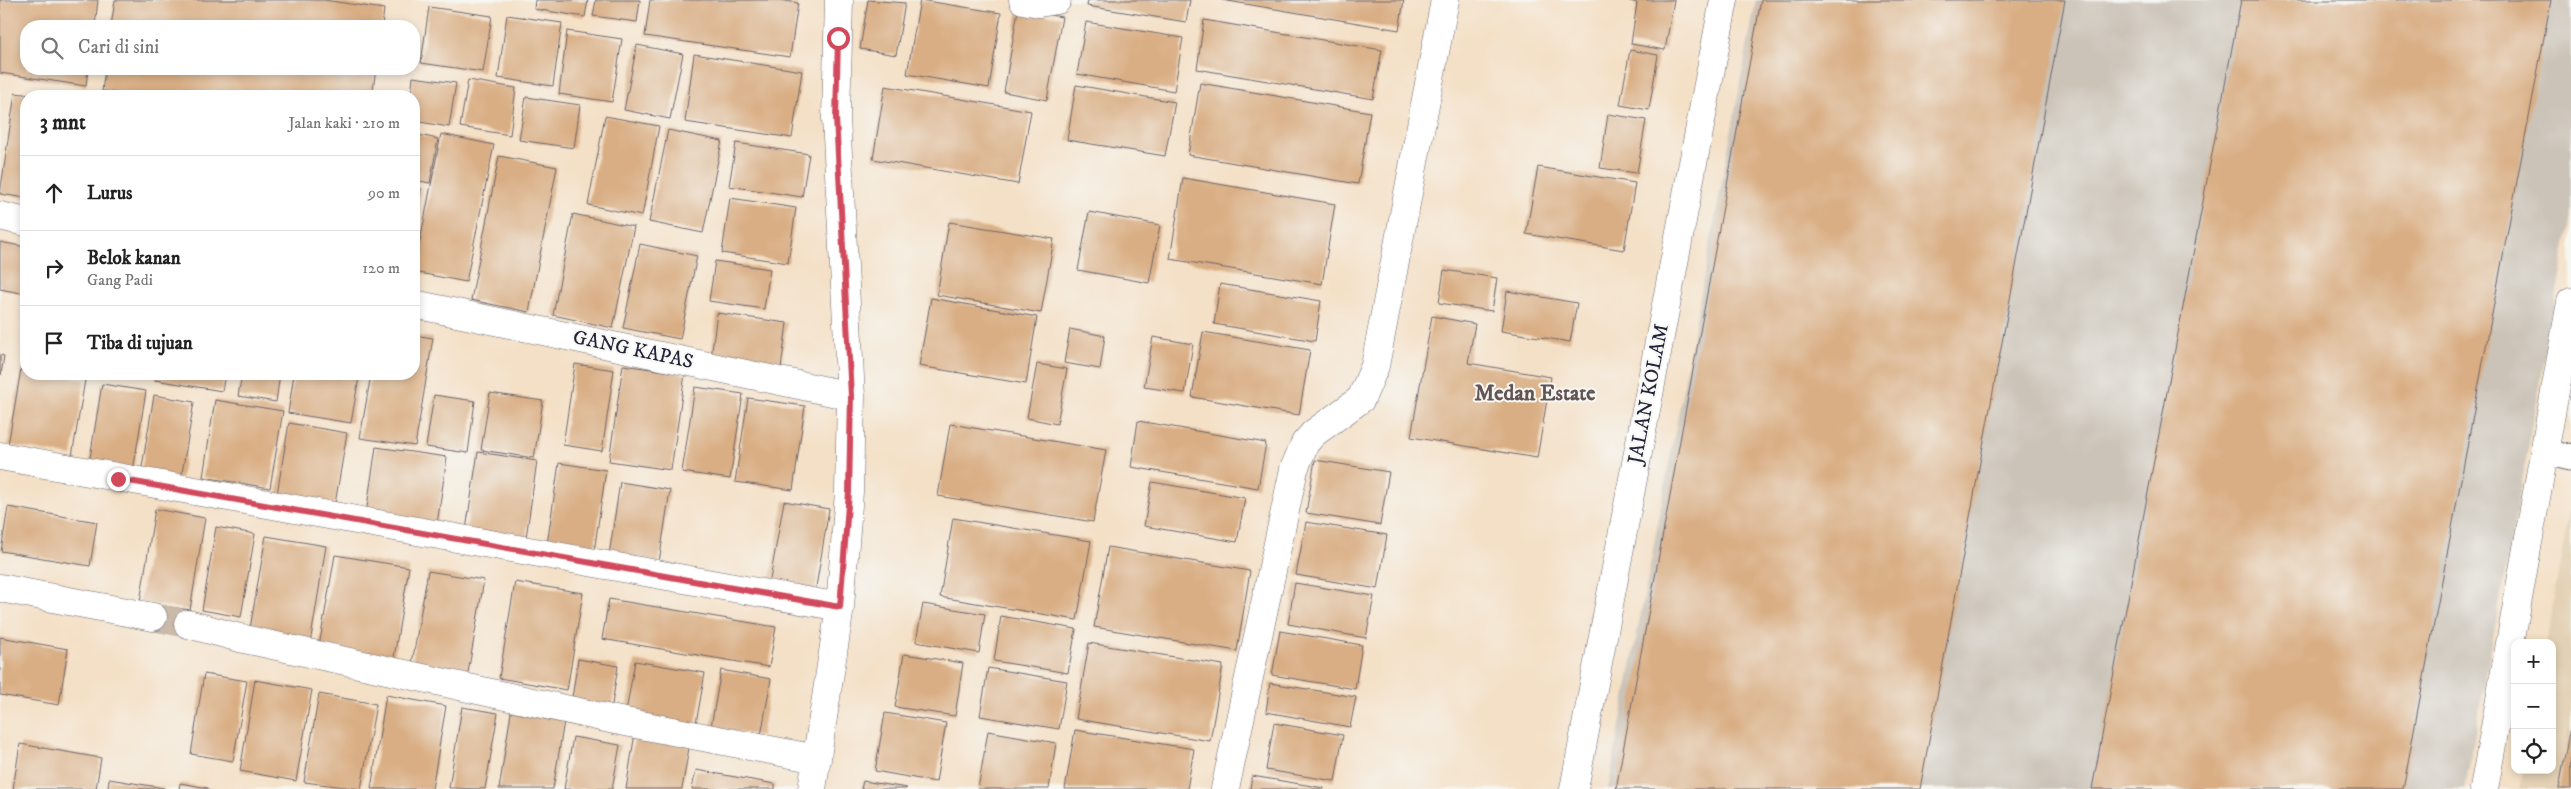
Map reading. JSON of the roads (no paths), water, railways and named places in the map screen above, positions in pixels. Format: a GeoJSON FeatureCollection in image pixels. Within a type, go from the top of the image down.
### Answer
{"type":"FeatureCollection","features":[{"type":"Feature","properties":{"kind":"street"},"geometry":{"type":"LineString","coordinates":[[812,789],[840,607],[849,492],[851,396],[836,118],[839,0]]}},
{"type":"Feature","properties":{"kind":"street"},"geometry":{"type":"LineString","coordinates":[[1023,0],[1039,3],[1057,0]]}},
{"type":"Feature","properties":{"kind":"street"},"geometry":{"type":"LineString","coordinates":[[1224,789],[1294,469],[1305,443],[1314,433],[1361,399],[1375,366],[1445,0]]}},
{"type":"Feature","properties":{"kind":"street","name":"JALAN KOLAM"},"geometry":{"type":"LineString","coordinates":[[1574,789],[1724,0]]}},
{"type":"Feature","properties":{"kind":"street"},"geometry":{"type":"LineString","coordinates":[[0,216],[20,221]]}},
{"type":"Feature","properties":{"kind":"street"},"geometry":{"type":"LineString","coordinates":[[2484,789],[2558,455],[2571,302]]}},
{"type":"Feature","properties":{"kind":"street","name":"GANG KAPAS"},"geometry":{"type":"LineString","coordinates":[[420,305],[851,396]]}},
{"type":"Feature","properties":{"kind":"street"},"geometry":{"type":"LineString","coordinates":[[0,456],[840,607]]}},
{"type":"Feature","properties":{"kind":"street"},"geometry":{"type":"LineString","coordinates":[[0,588],[153,617]]}},
{"type":"Feature","properties":{"kind":"street"},"geometry":{"type":"LineString","coordinates":[[188,624],[240,638],[614,720],[817,759]]}},
{"type":"Feature","properties":{"kind":"tunnel"},"geometry":{"type":"LineString","coordinates":[[153,617],[188,624]]}},
{"type":"Feature","properties":{"kind":"district","name":"Medan Estate"},"geometry":{"type":"Point","coordinates":[1535,393]}}]}
